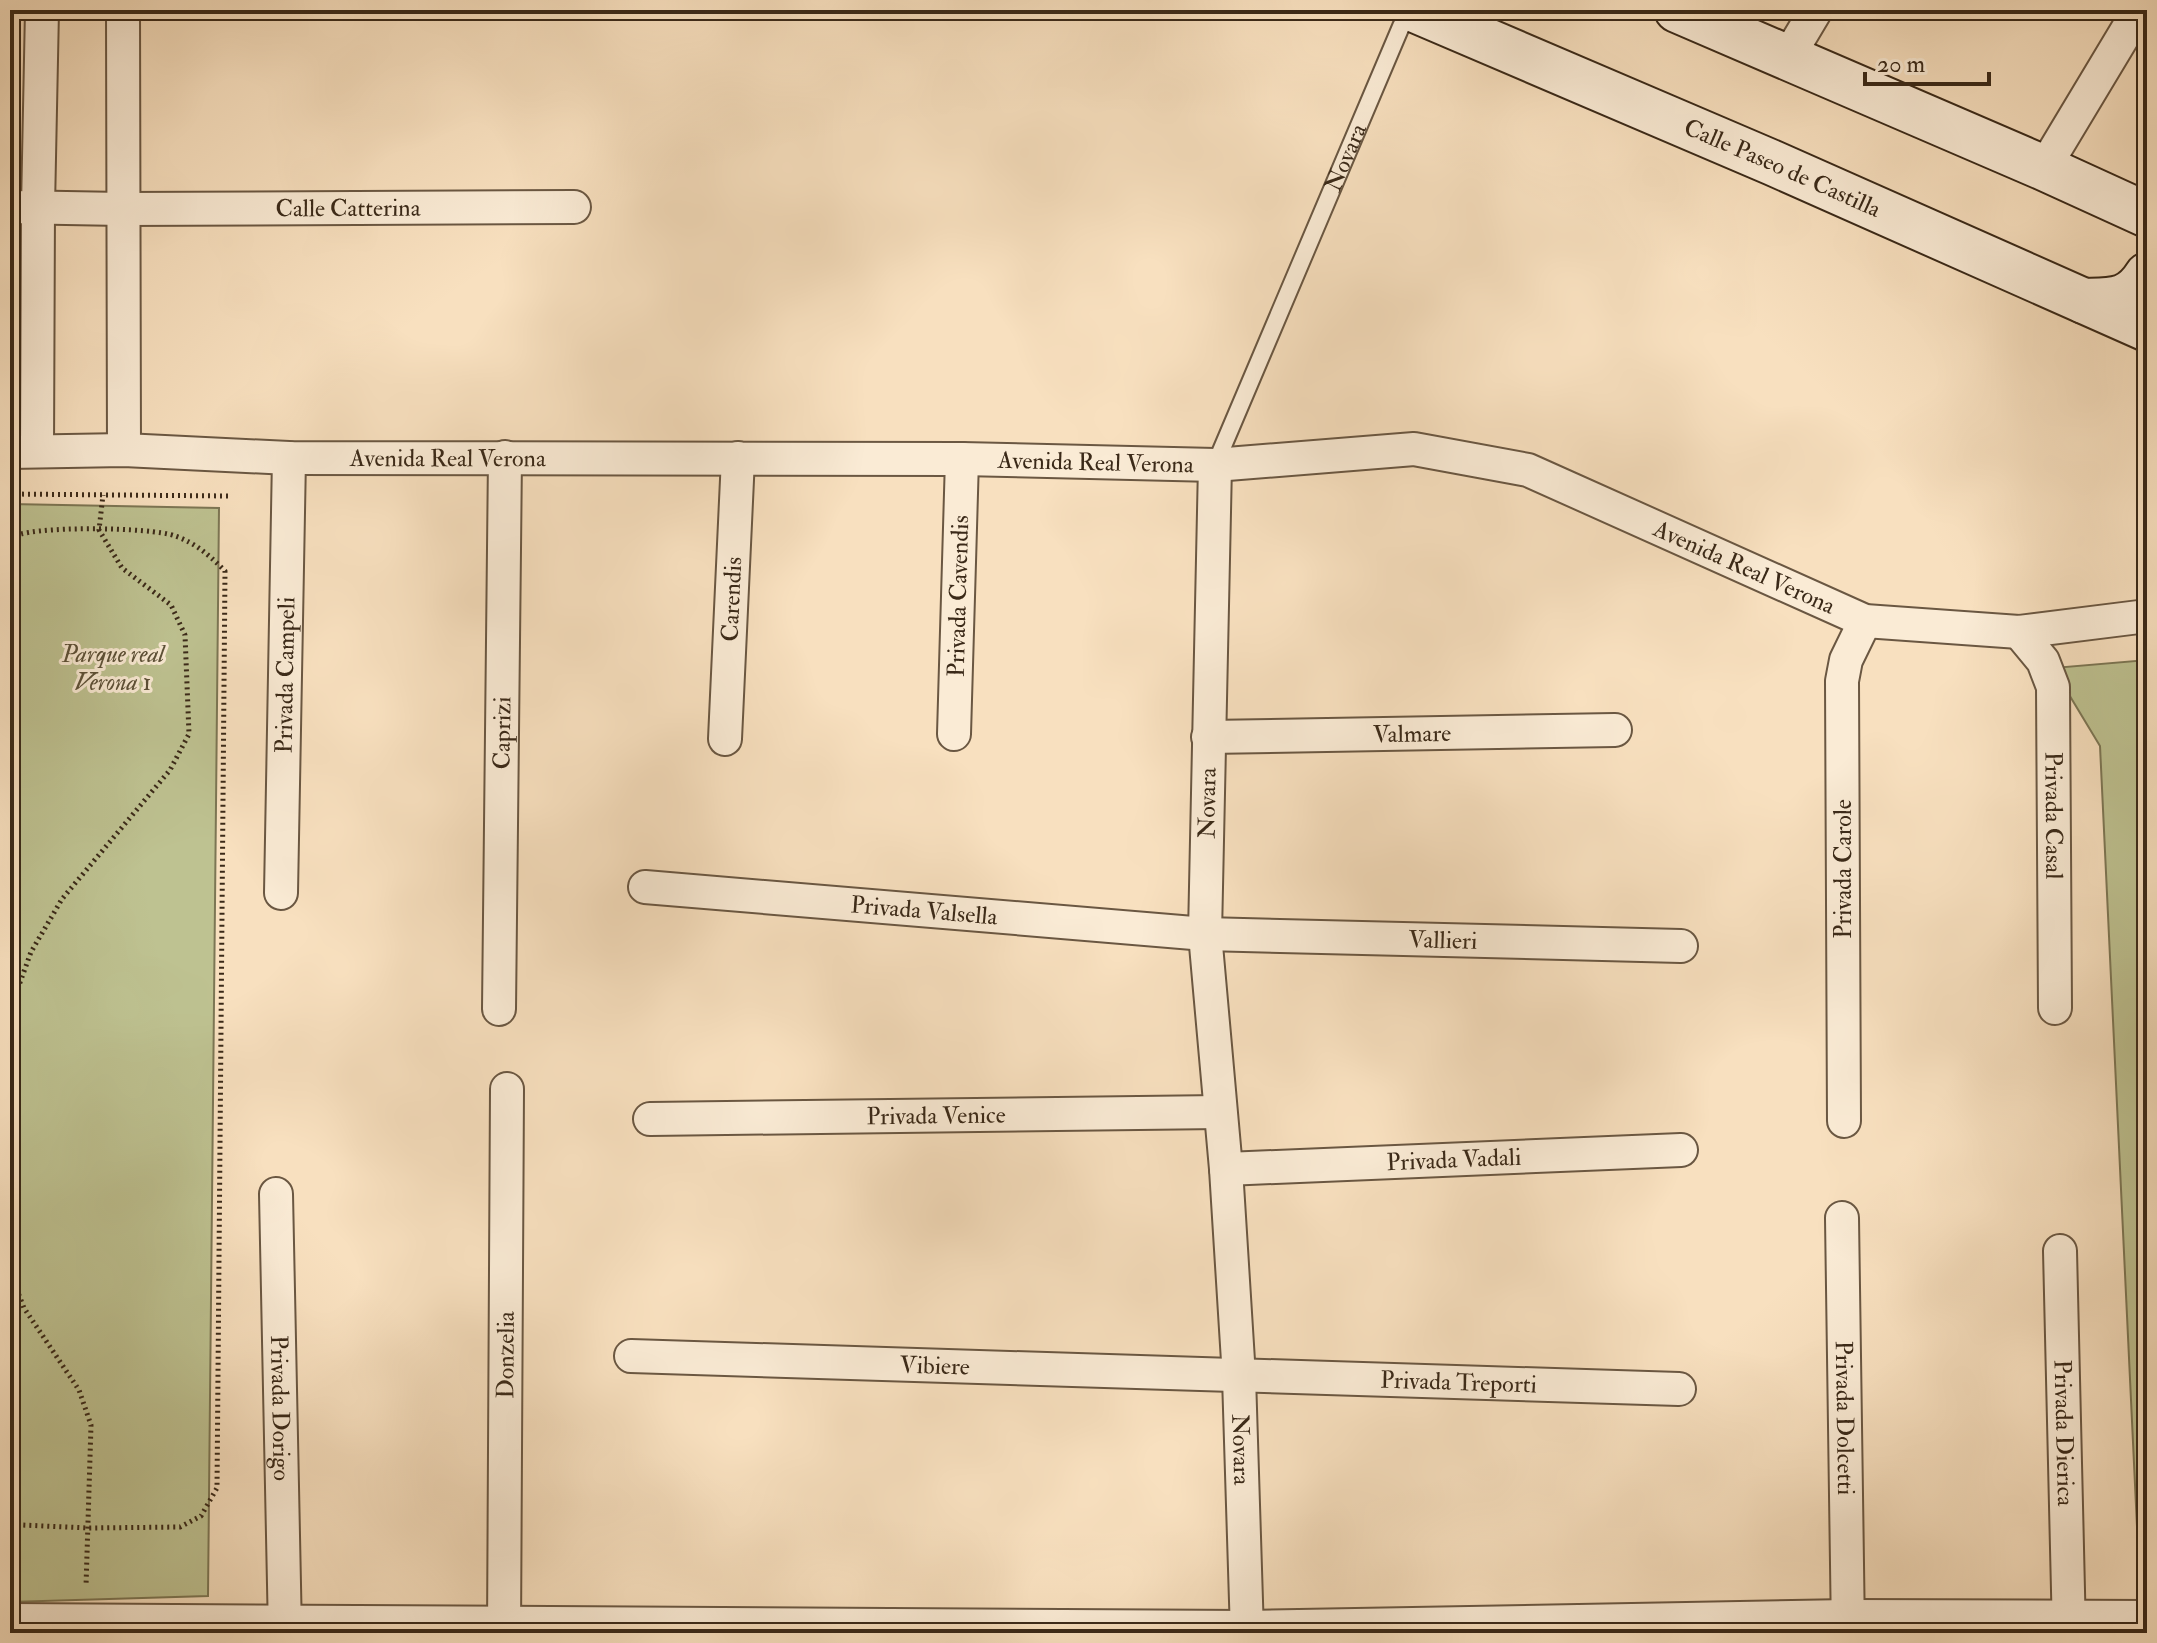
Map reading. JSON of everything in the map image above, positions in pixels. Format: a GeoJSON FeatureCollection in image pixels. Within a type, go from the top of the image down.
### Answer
{"type":"FeatureCollection","features":[{"type":"Feature","properties":{"kind":"street"},"geometry":{"type":"LineString","coordinates":[[24,451],[24,207],[42,10]]}},
{"type":"Feature","properties":{"kind":"street"},"geometry":{"type":"LineString","coordinates":[[123,10],[124,450]]}},
{"type":"Feature","properties":{"kind":"street","name":"Calle Paseo de Castilla"},"geometry":{"type":"LineString","coordinates":[[1415,10],[1773,163],[2147,329]]}},
{"type":"Feature","properties":{"kind":"street"},"geometry":{"type":"LineString","coordinates":[[1677,10],[2044,168],[2141,217]]}},
{"type":"Feature","properties":{"kind":"street"},"geometry":{"type":"LineString","coordinates":[[1788,57],[1816,10]]}},
{"type":"Feature","properties":{"kind":"street"},"geometry":{"type":"LineString","coordinates":[[2044,168],[2139,10]]}},
{"type":"Feature","properties":{"kind":"street","name":"Calle Catterina"},"geometry":{"type":"LineString","coordinates":[[24,207],[574,207]]}},
{"type":"Feature","properties":{"kind":"street"},"geometry":{"type":"LineString","coordinates":[[2084,301],[2121,300],[2147,275]]}},
{"type":"Feature","properties":{"kind":"street","name":"Avenida Real Verona"},"geometry":{"type":"LineString","coordinates":[[24,451],[124,450],[289,458],[962,459],[1215,465],[1414,449],[1528,470],[1865,621],[2019,632],[2147,616]]}},
{"type":"Feature","properties":{"kind":"street","name":"Caprizi"},"geometry":{"type":"LineString","coordinates":[[499,1009],[505,457]]}},
{"type":"Feature","properties":{"kind":"street","name":"Privada Campeli"},"geometry":{"type":"LineString","coordinates":[[281,893],[289,458]]}},
{"type":"Feature","properties":{"kind":"street","name":"Carendis"},"geometry":{"type":"LineString","coordinates":[[725,739],[738,458]]}},
{"type":"Feature","properties":{"kind":"street","name":"Privada Cavendis"},"geometry":{"type":"LineString","coordinates":[[954,734],[962,459]]}},
{"type":"Feature","properties":{"kind":"street","name":"Novara"},"geometry":{"type":"LineString","coordinates":[[1215,465],[1205,934],[1226,1169],[1239,1377],[1248,1630]]}},
{"type":"Feature","properties":{"kind":"street","name":"Privada Carole"},"geometry":{"type":"LineString","coordinates":[[1844,1121],[1842,681],[1846,660],[1865,621]]}},
{"type":"Feature","properties":{"kind":"street","name":"Privada Casal"},"geometry":{"type":"LineString","coordinates":[[2019,632],[2043,661],[2053,687],[2055,1008]]}},
{"type":"Feature","properties":{"kind":"street","name":"Valmare"},"geometry":{"type":"LineString","coordinates":[[1208,737],[1615,730]]}},
{"type":"Feature","properties":{"kind":"street","name":"Privada Valsella"},"geometry":{"type":"LineString","coordinates":[[645,887],[1205,934]]}},
{"type":"Feature","properties":{"kind":"street","name":"Vallieri"},"geometry":{"type":"LineString","coordinates":[[1205,934],[1681,946]]}},
{"type":"Feature","properties":{"kind":"street","name":"Donzelia"},"geometry":{"type":"LineString","coordinates":[[504,1628],[507,1089]]}},
{"type":"Feature","properties":{"kind":"street","name":"Privada Venice"},"geometry":{"type":"LineString","coordinates":[[650,1119],[1220,1112]]}},
{"type":"Feature","properties":{"kind":"street","name":"Privada Vadali"},"geometry":{"type":"LineString","coordinates":[[1226,1169],[1681,1150]]}},
{"type":"Feature","properties":{"kind":"street","name":"Privada Dorigo"},"geometry":{"type":"LineString","coordinates":[[276,1194],[285,1627]]}},
{"type":"Feature","properties":{"kind":"street","name":"Privada Dolcetti"},"geometry":{"type":"LineString","coordinates":[[1842,1218],[1848,1625]]}},
{"type":"Feature","properties":{"kind":"street","name":"Privada Dierica"},"geometry":{"type":"LineString","coordinates":[[2060,1251],[2069,1625]]}},
{"type":"Feature","properties":{"kind":"street","name":"Vibiere"},"geometry":{"type":"LineString","coordinates":[[631,1356],[1239,1377]]}},
{"type":"Feature","properties":{"kind":"street","name":"Privada Treporti"},"geometry":{"type":"LineString","coordinates":[[1239,1377],[1679,1389]]}},
{"type":"Feature","properties":{"kind":"street"},"geometry":{"type":"LineString","coordinates":[[10,1620],[285,1627],[1248,1630],[2069,1625],[2147,1617]]}},
{"type":"Feature","properties":{"kind":"lane","name":"Novara"},"geometry":{"type":"LineString","coordinates":[[1215,465],[1408,10]]}},
{"type":"Feature","properties":{"kind":"path"},"geometry":{"type":"LineString","coordinates":[[10,494],[228,496]]}},
{"type":"Feature","properties":{"kind":"path"},"geometry":{"type":"LineString","coordinates":[[10,1150],[14,999],[31,952],[62,899],[170,770],[189,734],[185,635],[171,605],[122,568],[99,530],[103,495]]}},
{"type":"Feature","properties":{"kind":"path"},"geometry":{"type":"LineString","coordinates":[[10,538],[17,533],[45,530],[172,534],[202,549],[225,571],[217,1488],[201,1516],[180,1527],[22,1525],[10,1518]]}},
{"type":"Feature","properties":{"kind":"path"},"geometry":{"type":"LineString","coordinates":[[2147,972],[2139,1090],[2147,1125]]}},
{"type":"Feature","properties":{"kind":"path"},"geometry":{"type":"LineString","coordinates":[[2147,1189],[2141,1228],[2147,1295]]}},
{"type":"Feature","properties":{"kind":"path"},"geometry":{"type":"LineString","coordinates":[[10,1272],[24,1308],[79,1390],[91,1425],[86,1593]]}},
{"type":"Feature","properties":{"kind":"path"},"geometry":{"type":"LineString","coordinates":[[2147,1456],[2144,1510],[2147,1522]]}},
{"type":"Feature","properties":{"kind":"green space","name":"Parque real Verona 1"},"geometry":{"type":"Polygon","coordinates":[[[10,504],[219,508],[208,1596],[10,1602],[10,504]]]}},
{"type":"Feature","properties":{"kind":"green space"},"geometry":{"type":"Polygon","coordinates":[[[2147,660],[2147,1611],[2141,1611],[2100,746],[2053,668],[2147,660]]]}}]}
